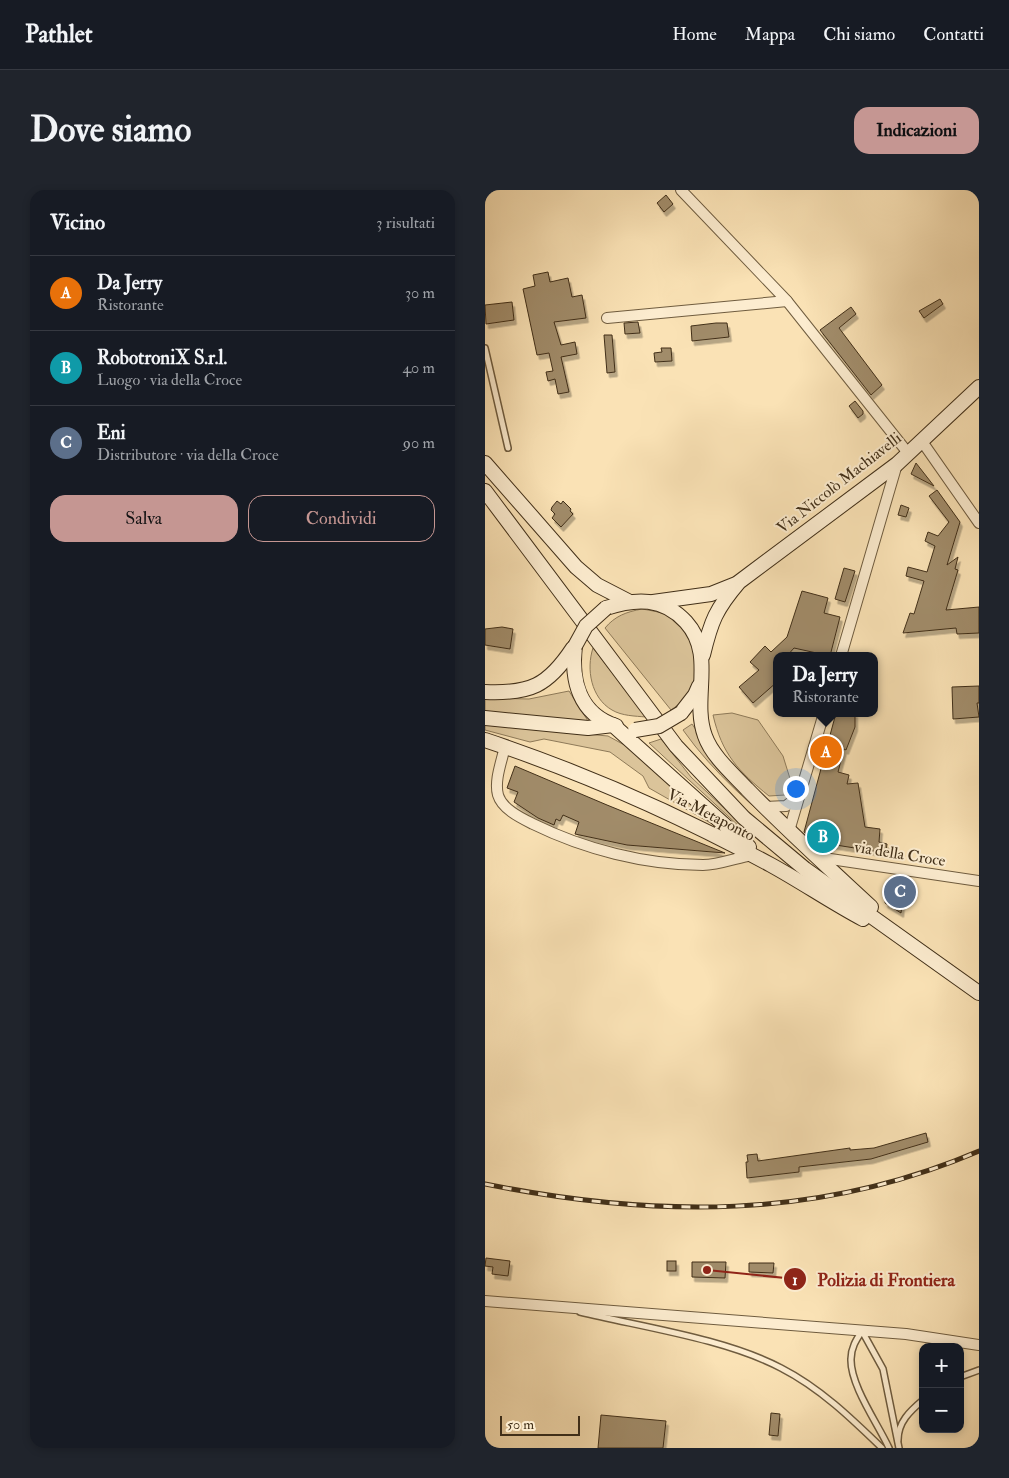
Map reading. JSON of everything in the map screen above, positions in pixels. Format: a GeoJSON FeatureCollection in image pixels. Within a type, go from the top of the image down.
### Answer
{"type":"FeatureCollection","features":[{"type":"Feature","properties":{"kind":"main road","name":"Via Niccolò Machiavelli"},"geometry":{"type":"LineString","coordinates":[[739,582],[897,464],[979,387]]}},
{"type":"Feature","properties":{"kind":"main road"},"geometry":{"type":"LineString","coordinates":[[485,463],[575,567],[597,585],[628,601]]}},
{"type":"Feature","properties":{"kind":"main road"},"geometry":{"type":"LineString","coordinates":[[485,491],[676,746],[744,818],[805,869],[979,993]]}},
{"type":"Feature","properties":{"kind":"main road"},"geometry":{"type":"LineString","coordinates":[[485,692],[524,691],[542,683],[561,667],[586,626],[606,608],[628,601],[652,602],[711,594],[739,582]]}},
{"type":"Feature","properties":{"kind":"main road"},"geometry":{"type":"LineString","coordinates":[[739,582],[723,601],[711,621],[702,658],[701,720],[705,737],[727,768],[765,807],[910,943]]}},
{"type":"Feature","properties":{"kind":"main road"},"geometry":{"type":"LineString","coordinates":[[652,602],[673,610],[687,623],[699,642],[702,658]]}},
{"type":"Feature","properties":{"kind":"main road"},"geometry":{"type":"LineString","coordinates":[[575,646],[572,666],[577,689],[592,711],[613,725],[726,829],[772,866]]}},
{"type":"Feature","properties":{"kind":"main road"},"geometry":{"type":"LineString","coordinates":[[485,718],[588,728],[613,725],[635,730],[659,726],[681,713],[695,695],[701,680]]}},
{"type":"Feature","properties":{"kind":"main road","name":"Via Metaponto"},"geometry":{"type":"LineString","coordinates":[[485,740],[641,799],[772,866],[826,899],[910,943]]}},
{"type":"Feature","properties":{"kind":"street"},"geometry":{"type":"LineString","coordinates":[[681,190],[787,301],[907,453]]}},
{"type":"Feature","properties":{"kind":"street"},"geometry":{"type":"LineString","coordinates":[[607,318],[787,301]]}},
{"type":"Feature","properties":{"kind":"street"},"geometry":{"type":"LineString","coordinates":[[921,440],[979,523]]}},
{"type":"Feature","properties":{"kind":"street"},"geometry":{"type":"LineString","coordinates":[[842,652],[897,464]]}},
{"type":"Feature","properties":{"kind":"street"},"geometry":{"type":"LineString","coordinates":[[789,831],[823,717]]}},
{"type":"Feature","properties":{"kind":"street"},"geometry":{"type":"LineString","coordinates":[[505,746],[498,779],[498,796],[506,808],[553,834],[577,844],[604,851],[704,866],[751,855]]}},
{"type":"Feature","properties":{"kind":"street"},"geometry":{"type":"LineString","coordinates":[[765,807],[787,806],[800,795]]}},
{"type":"Feature","properties":{"kind":"street","name":"via della Croce"},"geometry":{"type":"LineString","coordinates":[[817,857],[979,881]]}},
{"type":"Feature","properties":{"kind":"street"},"geometry":{"type":"LineString","coordinates":[[485,1301],[862,1331],[939,1338],[979,1345]]}},
{"type":"Feature","properties":{"kind":"lane"},"geometry":{"type":"LineString","coordinates":[[485,348],[508,448]]}},
{"type":"Feature","properties":{"kind":"lane"},"geometry":{"type":"LineString","coordinates":[[551,1306],[713,1343],[773,1364],[806,1382],[834,1404],[882,1448]]}},
{"type":"Feature","properties":{"kind":"lane"},"geometry":{"type":"LineString","coordinates":[[889,1448],[853,1375],[851,1358],[853,1349],[862,1331],[871,1344],[883,1369],[898,1447]]}},
{"type":"Feature","properties":{"kind":"lane"},"geometry":{"type":"LineString","coordinates":[[964,1376],[979,1370]]}},
{"type":"Feature","properties":{"kind":"lane"},"geometry":{"type":"LineString","coordinates":[[898,1447],[900,1427],[905,1417],[919,1404]]}},
{"type":"Feature","properties":{"kind":"shaded area"},"geometry":{"type":"Polygon","coordinates":[[[642,609],[666,614],[678,621],[688,633],[695,649],[698,666],[696,682],[689,694],[671,710],[605,628],[621,615],[642,609]]]}},
{"type":"Feature","properties":{"kind":"shaded area"},"geometry":{"type":"Polygon","coordinates":[[[593,648],[646,717],[616,712],[605,705],[599,698],[590,674],[593,648]]]}},
{"type":"Feature","properties":{"kind":"shaded area"},"geometry":{"type":"Polygon","coordinates":[[[569,691],[588,721],[485,712],[485,698],[529,699],[569,691]]]}},
{"type":"Feature","properties":{"kind":"shaded area"},"geometry":{"type":"Polygon","coordinates":[[[732,713],[758,720],[783,756],[792,785],[785,795],[769,796],[748,778],[733,761],[721,741],[713,715],[732,713]]]}},
{"type":"Feature","properties":{"kind":"shaded area"},"geometry":{"type":"Polygon","coordinates":[[[692,724],[728,777],[793,841],[735,789],[695,746],[683,730],[692,724]]]}},
{"type":"Feature","properties":{"kind":"shaded area"},"geometry":{"type":"Polygon","coordinates":[[[485,725],[608,736],[628,747],[652,766],[714,825],[649,788],[643,776],[610,752],[544,739],[530,742],[485,730],[485,725]]]}},
{"type":"Feature","properties":{"kind":"shaded area"},"geometry":{"type":"Polygon","coordinates":[[[661,739],[691,777],[743,826],[742,829],[649,743],[661,739]]]}},
{"type":"Feature","properties":{"kind":"building"},"geometry":{"type":"Polygon","coordinates":[[[666,195],[673,204],[664,212],[657,203],[666,195]]]}},
{"type":"Feature","properties":{"kind":"building"},"geometry":{"type":"Polygon","coordinates":[[[548,272],[550,282],[568,278],[572,297],[582,295],[586,318],[554,322],[561,345],[575,342],[577,354],[561,357],[569,392],[558,394],[555,379],[548,381],[546,372],[553,371],[549,353],[537,355],[523,289],[535,286],[533,275],[548,272]]]}},
{"type":"Feature","properties":{"kind":"building"},"geometry":{"type":"Polygon","coordinates":[[[940,299],[943,304],[924,318],[919,311],[940,299]]]}},
{"type":"Feature","properties":{"kind":"building"},"geometry":{"type":"Polygon","coordinates":[[[512,302],[514,320],[486,324],[485,305],[512,302]]]}},
{"type":"Feature","properties":{"kind":"building"},"geometry":{"type":"Polygon","coordinates":[[[851,307],[856,314],[839,328],[882,385],[871,395],[820,330],[851,307]]]}},
{"type":"Feature","properties":{"kind":"building"},"geometry":{"type":"Polygon","coordinates":[[[638,322],[640,333],[625,334],[624,323],[638,322]]]}},
{"type":"Feature","properties":{"kind":"building"},"geometry":{"type":"Polygon","coordinates":[[[727,323],[729,337],[692,341],[691,326],[727,323]]]}},
{"type":"Feature","properties":{"kind":"building"},"geometry":{"type":"Polygon","coordinates":[[[604,335],[612,335],[615,372],[607,373],[604,335]]]}},
{"type":"Feature","properties":{"kind":"building"},"geometry":{"type":"Polygon","coordinates":[[[661,348],[671,348],[672,361],[655,362],[654,353],[662,352],[661,348]]]}},
{"type":"Feature","properties":{"kind":"building"},"geometry":{"type":"Polygon","coordinates":[[[855,401],[863,411],[863,414],[858,418],[849,406],[855,401]]]}},
{"type":"Feature","properties":{"kind":"building"},"geometry":{"type":"Polygon","coordinates":[[[916,463],[934,486],[911,474],[916,463]]]}},
{"type":"Feature","properties":{"kind":"building"},"geometry":{"type":"Polygon","coordinates":[[[937,490],[960,522],[947,565],[958,557],[955,569],[958,570],[946,610],[979,607],[979,633],[957,634],[956,628],[903,633],[910,613],[914,614],[924,581],[906,576],[908,567],[927,572],[935,546],[925,541],[928,532],[938,536],[949,522],[929,496],[937,490]]]}},
{"type":"Feature","properties":{"kind":"building"},"geometry":{"type":"Polygon","coordinates":[[[557,501],[561,504],[563,501],[573,514],[561,527],[552,518],[555,514],[551,510],[557,501]]]}},
{"type":"Feature","properties":{"kind":"building"},"geometry":{"type":"Polygon","coordinates":[[[901,505],[909,508],[906,517],[898,515],[901,505]]]}},
{"type":"Feature","properties":{"kind":"building"},"geometry":{"type":"Polygon","coordinates":[[[844,568],[855,571],[845,602],[835,599],[844,568]]]}},
{"type":"Feature","properties":{"kind":"building"},"geometry":{"type":"Polygon","coordinates":[[[802,591],[828,598],[824,613],[840,617],[831,652],[812,652],[794,648],[790,652],[773,652],[773,686],[753,703],[739,687],[759,670],[750,662],[765,646],[771,652],[787,637],[802,591]]]}},
{"type":"Feature","properties":{"kind":"building"},"geometry":{"type":"Polygon","coordinates":[[[502,627],[513,629],[510,649],[485,645],[485,629],[502,627]]]}},
{"type":"Feature","properties":{"kind":"building"},"geometry":{"type":"Polygon","coordinates":[[[979,686],[979,703],[977,703],[979,717],[953,719],[952,687],[979,686]]]}},
{"type":"Feature","properties":{"kind":"building"},"geometry":{"type":"Polygon","coordinates":[[[835,717],[855,717],[855,727],[846,750],[844,749],[838,772],[849,775],[847,784],[858,783],[865,827],[880,829],[879,842],[887,844],[886,853],[817,842],[804,832],[835,717]]]}},
{"type":"Feature","properties":{"kind":"building"},"geometry":{"type":"Polygon","coordinates":[[[515,766],[725,853],[627,845],[575,834],[579,822],[563,815],[560,821],[556,819],[554,825],[538,818],[514,802],[518,792],[507,788],[515,766]]]}},
{"type":"Feature","properties":{"kind":"building"},"geometry":{"type":"Polygon","coordinates":[[[888,879],[905,882],[901,913],[885,903],[888,879]]]}},
{"type":"Feature","properties":{"kind":"building"},"geometry":{"type":"Polygon","coordinates":[[[926,1133],[928,1142],[871,1159],[799,1167],[799,1172],[747,1178],[747,1155],[757,1154],[758,1161],[850,1148],[850,1150],[874,1148],[926,1133]]]}},
{"type":"Feature","properties":{"kind":"building"},"geometry":{"type":"Polygon","coordinates":[[[486,1258],[510,1261],[508,1276],[492,1274],[493,1267],[485,1266],[486,1258]]]}},
{"type":"Feature","properties":{"kind":"building"},"geometry":{"type":"Polygon","coordinates":[[[667,1261],[676,1261],[676,1271],[667,1271],[667,1261]]]}},
{"type":"Feature","properties":{"kind":"building"},"geometry":{"type":"Polygon","coordinates":[[[692,1262],[726,1262],[725,1278],[692,1277],[692,1262]]]}},
{"type":"Feature","properties":{"kind":"building"},"geometry":{"type":"Polygon","coordinates":[[[749,1263],[774,1263],[773,1273],[749,1272],[749,1263]]]}},
{"type":"Feature","properties":{"kind":"building"},"geometry":{"type":"Polygon","coordinates":[[[771,1413],[780,1414],[778,1436],[769,1435],[771,1413]]]}},
{"type":"Feature","properties":{"kind":"building"},"geometry":{"type":"Polygon","coordinates":[[[601,1415],[666,1421],[663,1448],[598,1448],[601,1415]]]}},
{"type":"Feature","properties":{"kind":"railway"},"geometry":{"type":"LineString","coordinates":[[485,1184],[611,1203],[674,1207],[735,1206],[797,1201],[858,1190],[919,1174],[979,1151]]}},
{"type":"Feature","properties":{"kind":"place","name":"Da Jerry"},"geometry":{"type":"Point","coordinates":[826,752]}},
{"type":"Feature","properties":{"kind":"place","name":"RobotroniX S.r.l."},"geometry":{"type":"Point","coordinates":[823,837]}},
{"type":"Feature","properties":{"kind":"place","name":"Eni"},"geometry":{"type":"Point","coordinates":[900,892]}},
{"type":"Feature","properties":{"kind":"place","name":"Polizia di Frontiera"},"geometry":{"type":"Point","coordinates":[707,1270]}}]}
